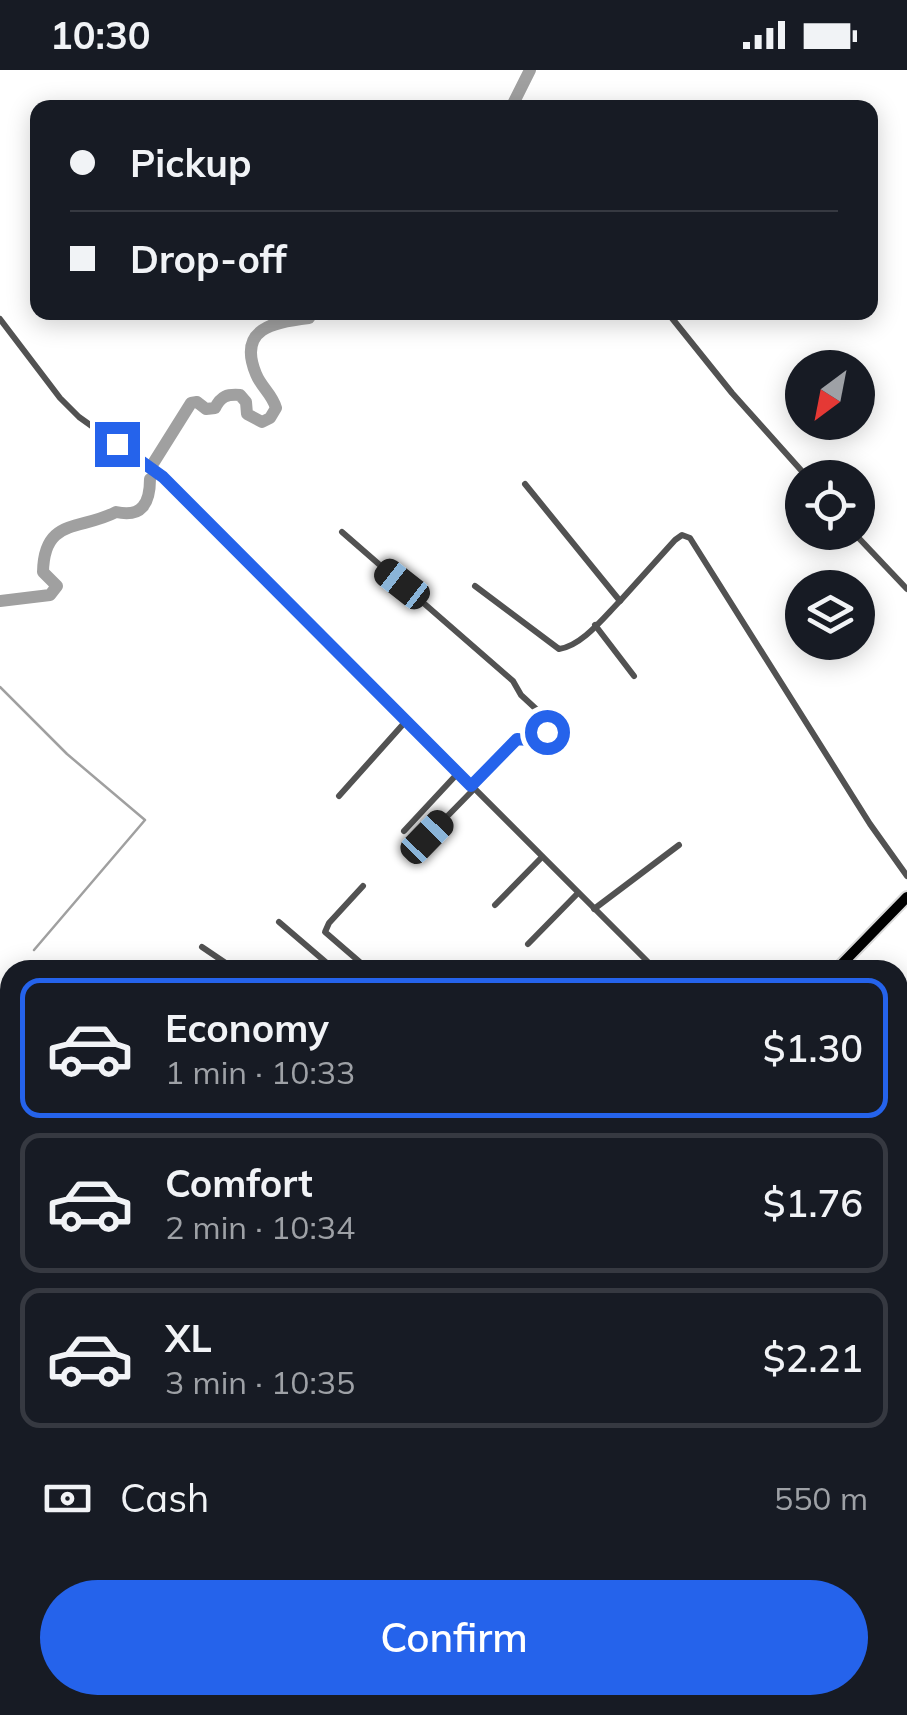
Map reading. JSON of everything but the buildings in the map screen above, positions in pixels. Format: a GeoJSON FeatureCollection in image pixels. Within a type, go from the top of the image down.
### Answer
{"type":"FeatureCollection","features":[{"type":"Feature","properties":{"kind":"main road"},"geometry":{"type":"LineString","coordinates":[[846,960],[907,896]]}},
{"type":"Feature","properties":{"kind":"street"},"geometry":{"type":"LineString","coordinates":[[0,319],[79,417],[163,477],[646,960]]}},
{"type":"Feature","properties":{"kind":"street"},"geometry":{"type":"LineString","coordinates":[[673,320],[792,460]]}},
{"type":"Feature","properties":{"kind":"street"},"geometry":{"type":"LineString","coordinates":[[525,484],[620,601]]}},
{"type":"Feature","properties":{"kind":"street"},"geometry":{"type":"LineString","coordinates":[[342,532],[513,681],[522,696],[548,720],[549,728],[540,739],[517,739],[427,837]]}},
{"type":"Feature","properties":{"kind":"street"},"geometry":{"type":"LineString","coordinates":[[475,586],[560,648],[572,646],[620,601],[675,540],[682,535],[690,538],[870,824],[907,876]]}},
{"type":"Feature","properties":{"kind":"street"},"geometry":{"type":"LineString","coordinates":[[870,550],[907,588]]}},
{"type":"Feature","properties":{"kind":"street"},"geometry":{"type":"LineString","coordinates":[[595,625],[634,676]]}},
{"type":"Feature","properties":{"kind":"street"},"geometry":{"type":"LineString","coordinates":[[339,796],[406,721]]}},
{"type":"Feature","properties":{"kind":"street"},"geometry":{"type":"LineString","coordinates":[[404,832],[458,772]]}},
{"type":"Feature","properties":{"kind":"street"},"geometry":{"type":"LineString","coordinates":[[594,909],[679,844]]}},
{"type":"Feature","properties":{"kind":"street"},"geometry":{"type":"LineString","coordinates":[[495,905],[542,857]]}},
{"type":"Feature","properties":{"kind":"street"},"geometry":{"type":"LineString","coordinates":[[358,960],[326,932],[329,923],[363,886]]}},
{"type":"Feature","properties":{"kind":"street"},"geometry":{"type":"LineString","coordinates":[[528,944],[578,893]]}},
{"type":"Feature","properties":{"kind":"street"},"geometry":{"type":"LineString","coordinates":[[279,922],[323,960]]}},
{"type":"Feature","properties":{"kind":"street"},"geometry":{"type":"LineString","coordinates":[[202,947],[221,960]]}},
{"type":"Feature","properties":{"kind":"waterway"},"geometry":{"type":"LineString","coordinates":[[515,100],[530,70]]}},
{"type":"Feature","properties":{"kind":"waterway"},"geometry":{"type":"LineString","coordinates":[[154,462],[191,403],[215,408],[225,397],[240,395],[246,402],[247,414],[262,422],[270,418],[276,408],[256,374],[251,346],[262,330],[296,320]]}},
{"type":"Feature","properties":{"kind":"waterway"},"geometry":{"type":"LineString","coordinates":[[0,601],[50,595],[57,586],[43,572],[50,542],[66,528],[116,512],[138,511],[146,502],[150,479]]}},
{"type":"Feature","properties":{"kind":"waterway"},"geometry":{"type":"LineString","coordinates":[[0,687],[67,754],[145,820],[34,950]]}},
{"type":"Feature","properties":{"kind":"route"},"geometry":{"type":"LineString","coordinates":[[117,444],[163,477],[471,786],[517,739],[537,741],[547,732]]}}]}
